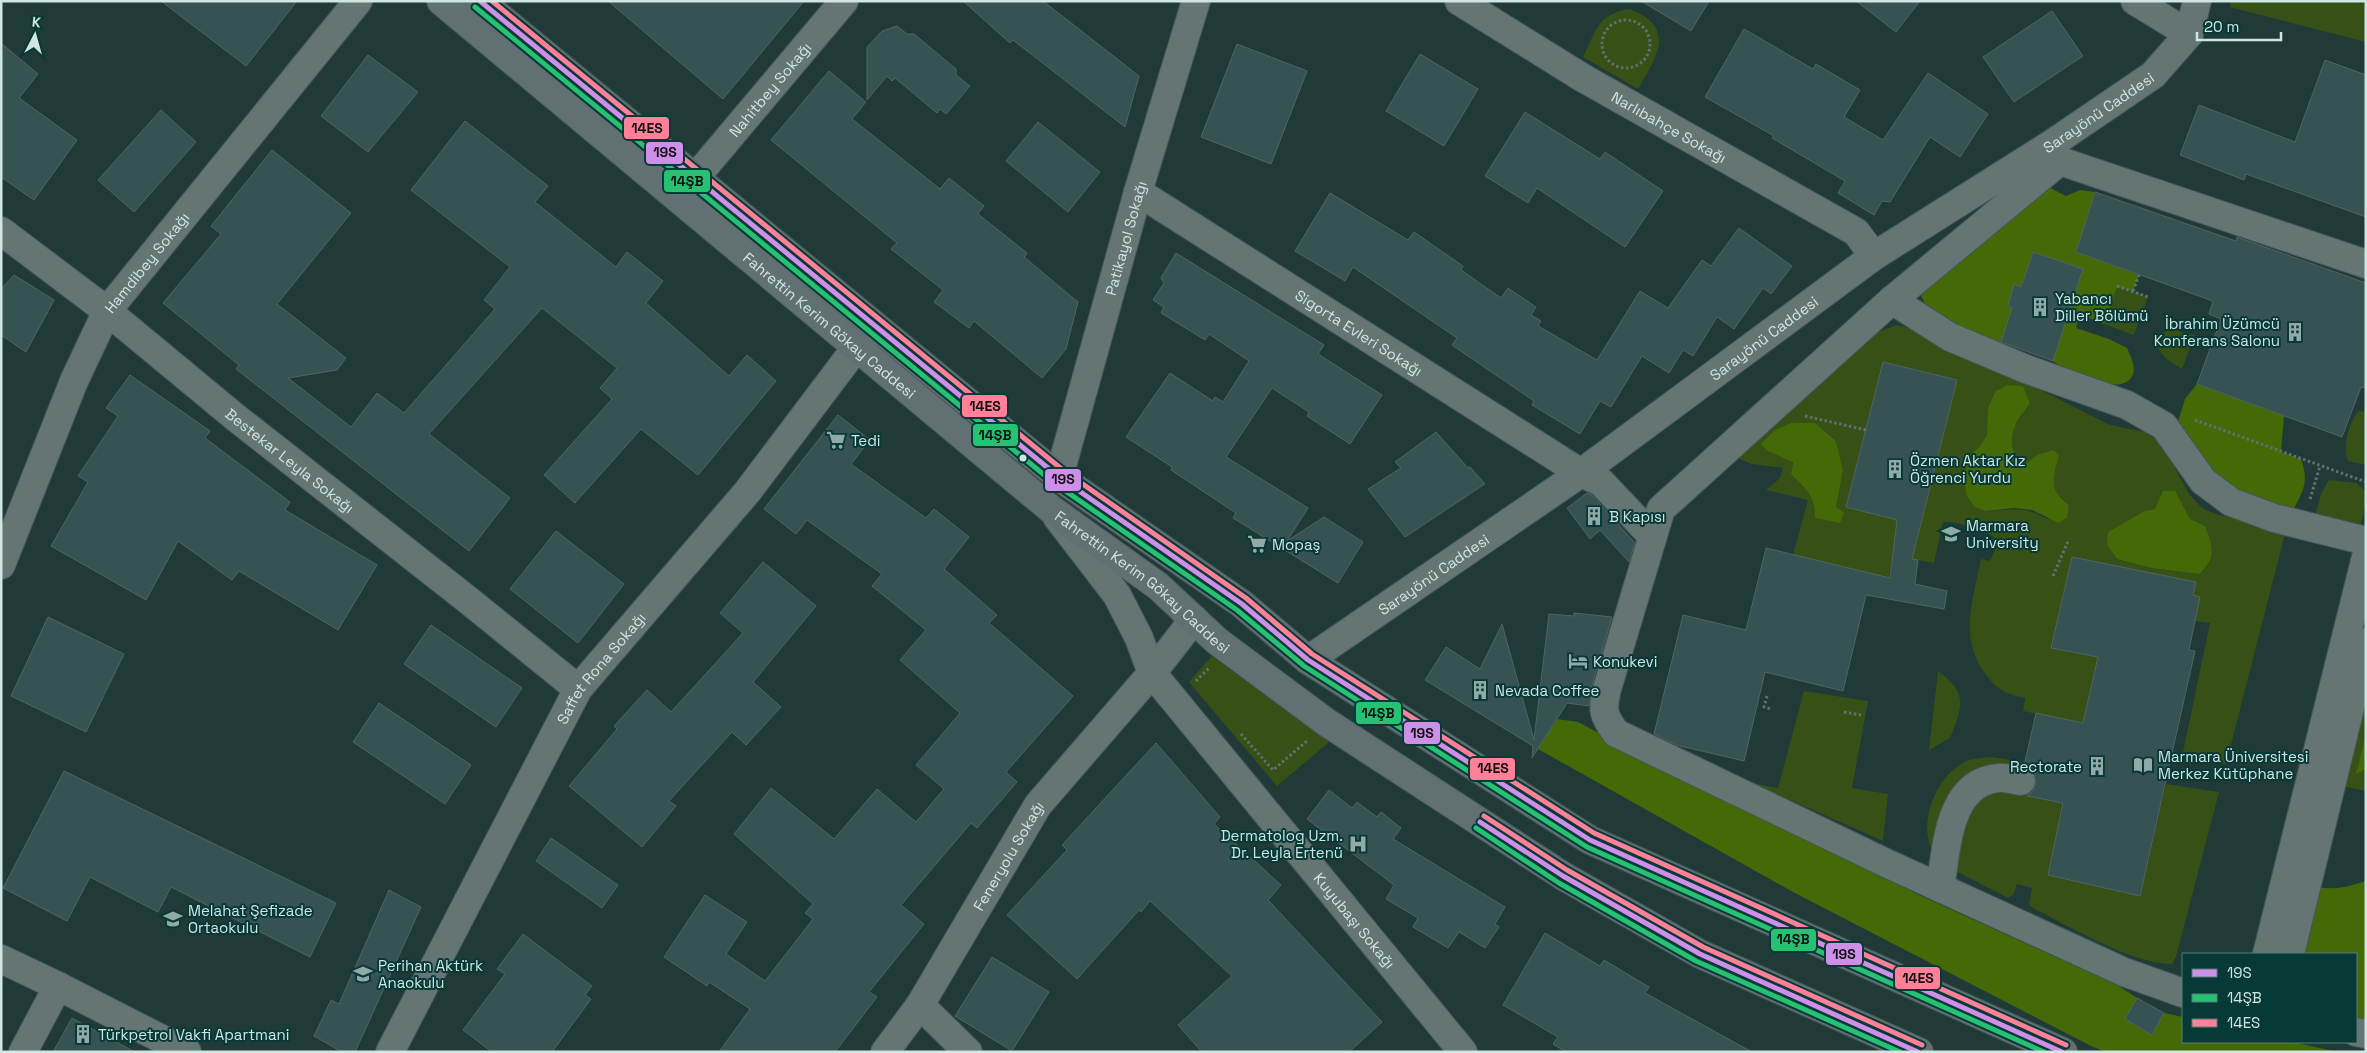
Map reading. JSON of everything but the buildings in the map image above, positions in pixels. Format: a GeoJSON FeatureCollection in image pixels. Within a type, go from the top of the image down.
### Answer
{"type":"FeatureCollection","features":[{"type":"Feature","properties":{"kind":"main road","name":"Fahrettin Kerim Gökay Caddesi"},"geometry":{"type":"LineString","coordinates":[[442,1],[1052,510],[1158,586],[1216,641],[1326,722],[1563,876],[1700,954],[1919,1052]]}},
{"type":"Feature","properties":{"kind":"main road","name":"Fahrettin Kerim Gökay Caddesi"},"geometry":{"type":"LineString","coordinates":[[480,1],[872,326],[1059,477],[1242,604],[1308,660],[1590,840],[2063,1052]]}},
{"type":"Feature","properties":{"kind":"main road"},"geometry":{"type":"LineString","coordinates":[[1187,565],[1194,619]]}},
{"type":"Feature","properties":{"kind":"street","name":"Hamdibey Sokağı"},"geometry":{"type":"LineString","coordinates":[[1,565],[74,381],[107,311],[358,1]]}},
{"type":"Feature","properties":{"kind":"street","name":"Nahitbey Sokağı"},"geometry":{"type":"LineString","coordinates":[[695,178],[844,1]]}},
{"type":"Feature","properties":{"kind":"street","name":"Patikayol Sokağı"},"geometry":{"type":"LineString","coordinates":[[1059,477],[1138,192],[1196,1]]}},
{"type":"Feature","properties":{"kind":"street","name":"Narlıbahçe Sokağı"},"geometry":{"type":"LineString","coordinates":[[1460,1],[1583,78],[1856,232],[1874,256]]}},
{"type":"Feature","properties":{"kind":"street"},"geometry":{"type":"LineString","coordinates":[[2136,1],[2189,34]]}},
{"type":"Feature","properties":{"kind":"street","name":"Sarayönü Caddesi"},"geometry":{"type":"LineString","coordinates":[[1308,660],[1581,473],[1874,256],[2050,145],[2153,75],[2189,34],[2197,1]]}},
{"type":"Feature","properties":{"kind":"street"},"geometry":{"type":"LineString","coordinates":[[2182,992],[2124,972],[1940,888],[1616,733],[1605,718],[1604,705],[1661,509],[1892,300],[2060,161],[2366,264]]}},
{"type":"Feature","properties":{"kind":"street","name":"Sigorta Evleri Sokağı"},"geometry":{"type":"LineString","coordinates":[[1138,192],[1581,473],[1601,482],[1652,536]]}},
{"type":"Feature","properties":{"kind":"street","name":"Bestekar Leyla Sokağı"},"geometry":{"type":"LineString","coordinates":[[1,232],[107,311],[235,417],[468,600],[578,690]]}},
{"type":"Feature","properties":{"kind":"street"},"geometry":{"type":"LineString","coordinates":[[1892,300],[1950,337],[2026,370],[2127,405],[2164,426],[2203,481],[2231,502],[2274,518],[2366,541]]}},
{"type":"Feature","properties":{"kind":"street","name":"Saffet Rona Sokağı"},"geometry":{"type":"LineString","coordinates":[[390,1052],[578,690],[748,491],[872,326]]}},
{"type":"Feature","properties":{"kind":"street","name":"Kuyubaşı Sokağı"},"geometry":{"type":"LineString","coordinates":[[1052,510],[1116,595],[1139,638],[1152,673],[1463,1052]]}},
{"type":"Feature","properties":{"kind":"street"},"geometry":{"type":"LineString","coordinates":[[2267,953],[2366,556]]}},
{"type":"Feature","properties":{"kind":"street","name":"Feneryolu Sokağı"},"geometry":{"type":"LineString","coordinates":[[886,1052],[920,1005],[1038,805],[1152,673],[1194,619]]}},
{"type":"Feature","properties":{"kind":"street"},"geometry":{"type":"LineString","coordinates":[[2290,953],[2366,642]]}},
{"type":"Feature","properties":{"kind":"street"},"geometry":{"type":"LineString","coordinates":[[1940,888],[1951,821],[1963,798],[1978,785],[1998,778],[2021,781]]}},
{"type":"Feature","properties":{"kind":"street"},"geometry":{"type":"LineString","coordinates":[[1,960],[58,986],[187,1052]]}},
{"type":"Feature","properties":{"kind":"street"},"geometry":{"type":"LineString","coordinates":[[23,1052],[58,986]]}},
{"type":"Feature","properties":{"kind":"street"},"geometry":{"type":"LineString","coordinates":[[920,1005],[968,1052]]}},
{"type":"Feature","properties":{"kind":"path"},"geometry":{"type":"LineString","coordinates":[[1628,20],[1640,23],[1648,32],[1651,44],[1647,56],[1638,65],[1626,68],[1609,60],[1605,55],[1602,43],[1606,31],[1615,22],[1628,20]]}},
{"type":"Feature","properties":{"kind":"path"},"geometry":{"type":"LineString","coordinates":[[2133,291],[2139,275]]}},
{"type":"Feature","properties":{"kind":"path"},"geometry":{"type":"LineString","coordinates":[[2117,286],[2148,297]]}},
{"type":"Feature","properties":{"kind":"path"},"geometry":{"type":"LineString","coordinates":[[1799,415],[1866,430]]}},
{"type":"Feature","properties":{"kind":"path"},"geometry":{"type":"LineString","coordinates":[[2189,418],[2366,482]]}},
{"type":"Feature","properties":{"kind":"path"},"geometry":{"type":"LineString","coordinates":[[2301,525],[2320,466]]}},
{"type":"Feature","properties":{"kind":"path"},"geometry":{"type":"LineString","coordinates":[[2053,576],[2068,539]]}},
{"type":"Feature","properties":{"kind":"path"},"geometry":{"type":"LineString","coordinates":[[1202,688],[1196,681],[1212,664]]}},
{"type":"Feature","properties":{"kind":"path"},"geometry":{"type":"LineString","coordinates":[[1767,696],[1764,707],[1771,709]]}},
{"type":"Feature","properties":{"kind":"path"},"geometry":{"type":"LineString","coordinates":[[1844,712],[1861,715]]}},
{"type":"Feature","properties":{"kind":"path"},"geometry":{"type":"LineString","coordinates":[[1236,727],[1273,770],[1311,737]]}},
{"type":"Feature","properties":{"kind":"green space"},"geometry":{"type":"Polygon","coordinates":[[[2231,1],[2366,1],[2366,42],[2230,7],[2231,1]]]}},
{"type":"Feature","properties":{"kind":"green space"},"geometry":{"type":"Polygon","coordinates":[[[1630,9],[1645,17],[1654,25],[1658,34],[1659,44],[1651,65],[1638,89],[1583,57],[1599,24],[1619,11],[1630,9]]]}},
{"type":"Feature","properties":{"kind":"green space"},"geometry":{"type":"Polygon","coordinates":[[[2038,186],[2050,188],[2066,196],[2080,190],[2095,192],[2076,252],[2139,275],[2133,291],[2117,287],[2104,324],[2080,315],[2076,328],[2109,339],[2127,348],[2134,368],[2133,374],[2128,381],[2119,384],[2107,384],[2094,381],[2070,371],[2053,361],[2083,269],[2033,253],[2021,287],[2014,285],[2008,306],[2012,308],[2001,344],[1941,322],[1924,302],[1919,291],[2038,186]]]}},
{"type":"Feature","properties":{"kind":"green space"},"geometry":{"type":"Polygon","coordinates":[[[2117,286],[2148,297],[2134,335],[2104,324],[2117,286]]]}},
{"type":"Feature","properties":{"kind":"green space"},"geometry":{"type":"Polygon","coordinates":[[[1896,325],[1925,332],[2110,425],[2145,432],[2161,443],[2189,494],[2202,508],[2216,514],[2286,530],[2226,764],[2182,757],[2210,623],[2195,621],[2193,595],[2196,582],[2072,558],[2051,648],[2098,657],[2083,723],[2023,711],[2025,698],[2012,695],[1997,687],[1976,659],[1970,631],[1970,617],[1981,559],[1990,561],[1996,548],[1993,536],[1968,526],[1943,522],[1934,563],[1893,555],[1889,579],[1793,555],[1808,500],[1766,490],[1780,478],[1783,468],[1752,464],[1737,458],[1861,344],[1876,333],[1896,325]],[[1883,362],[1846,507],[1957,380],[1883,362]],[[2023,386],[1988,426],[1987,435],[1980,446],[1970,455],[1986,511],[2024,510],[2047,519],[2069,505],[2062,500],[2055,489],[2054,478],[2059,456],[2037,455],[2026,463],[2017,456],[2012,446],[2013,429],[2030,404],[2023,386]],[[1815,423],[1793,462],[1791,474],[1806,489],[1816,504],[1836,507],[1843,470],[1836,441],[1815,423]],[[2174,491],[2155,509],[2145,511],[2107,545],[2117,559],[2151,568],[2199,574],[2205,526],[2190,519],[2174,491]]]}},
{"type":"Feature","properties":{"kind":"green space"},"geometry":{"type":"Polygon","coordinates":[[[2173,328],[2186,334],[2195,335],[2182,369],[2166,359],[2159,350],[2163,333],[2173,328]]]}},
{"type":"Feature","properties":{"kind":"green space"},"geometry":{"type":"Polygon","coordinates":[[[2197,384],[2284,416],[2281,452],[2301,459],[2305,475],[2301,494],[2291,514],[2249,500],[2229,490],[2222,485],[2195,449],[2178,422],[2185,399],[2197,384]]]}},
{"type":"Feature","properties":{"kind":"green space"},"geometry":{"type":"Polygon","coordinates":[[[2008,385],[2023,386],[2030,403],[2016,423],[2013,432],[2014,452],[2026,463],[2037,455],[2054,450],[2059,456],[2054,478],[2055,489],[2062,500],[2069,505],[2067,517],[2059,523],[2032,510],[2014,508],[1986,511],[1975,507],[1967,496],[1964,482],[1970,455],[1980,446],[1987,435],[1988,408],[1996,391],[2008,385]]]}},
{"type":"Feature","properties":{"kind":"green space"},"geometry":{"type":"Polygon","coordinates":[[[2359,411],[2366,412],[2366,465],[2348,461],[2346,449],[2349,428],[2359,411]]]}},
{"type":"Feature","properties":{"kind":"green space"},"geometry":{"type":"Polygon","coordinates":[[[1791,423],[1815,423],[1836,441],[1843,470],[1836,507],[1844,513],[1840,523],[1815,518],[1812,499],[1791,474],[1793,462],[1768,451],[1761,444],[1775,430],[1791,423]]]}},
{"type":"Feature","properties":{"kind":"green space"},"geometry":{"type":"Polygon","coordinates":[[[2329,480],[2356,483],[2366,491],[2366,502],[2360,527],[2314,521],[2321,494],[2329,480]]]}},
{"type":"Feature","properties":{"kind":"green space"},"geometry":{"type":"Polygon","coordinates":[[[2163,491],[2175,491],[2190,519],[2205,526],[2212,552],[2209,562],[2199,574],[2151,568],[2117,559],[2107,545],[2108,532],[2145,511],[2155,509],[2163,491]]]}},
{"type":"Feature","properties":{"kind":"green space"},"geometry":{"type":"Polygon","coordinates":[[[2366,642],[2366,734],[2357,773],[2366,769],[2366,791],[2342,786],[2366,642]]]}},
{"type":"Feature","properties":{"kind":"green space"},"geometry":{"type":"Polygon","coordinates":[[[1212,656],[1329,742],[1277,786],[1189,682],[1212,656]]]}},
{"type":"Feature","properties":{"kind":"green space"},"geometry":{"type":"Polygon","coordinates":[[[1938,671],[1954,686],[1958,693],[1960,709],[1950,738],[1929,750],[1938,671]]]}},
{"type":"Feature","properties":{"kind":"green space"},"geometry":{"type":"Polygon","coordinates":[[[1804,691],[1868,701],[1852,788],[1888,794],[1883,841],[1752,783],[1778,788],[1804,691]]]}},
{"type":"Feature","properties":{"kind":"green space"},"geometry":{"type":"Polygon","coordinates":[[[1557,719],[1578,722],[1743,809],[1919,895],[2117,985],[2137,998],[2125,1019],[2152,1035],[2164,1013],[2182,1017],[2182,1043],[2297,1043],[2337,1052],[2106,1052],[1793,892],[1538,749],[1557,719]]]}},
{"type":"Feature","properties":{"kind":"green space"},"geometry":{"type":"Polygon","coordinates":[[[2366,734],[2366,769],[2356,774],[2366,734]]]}},
{"type":"Feature","properties":{"kind":"green space"},"geometry":{"type":"Polygon","coordinates":[[[1992,757],[2025,762],[2023,772],[1996,769],[1939,863],[1928,838],[1927,827],[1931,803],[1936,792],[1942,782],[1959,765],[1969,760],[1992,757]]]}},
{"type":"Feature","properties":{"kind":"green space"},"geometry":{"type":"Polygon","coordinates":[[[2166,784],[2219,792],[2176,957],[2172,964],[2156,963],[2100,943],[2031,907],[2029,904],[2032,888],[2017,884],[2013,895],[2008,898],[1952,869],[1963,825],[1974,804],[1981,797],[1990,793],[2017,793],[2063,803],[2048,875],[2140,896],[2166,784]]]}},
{"type":"Feature","properties":{"kind":"green space"},"geometry":{"type":"Polygon","coordinates":[[[2366,881],[2366,1026],[2357,1024],[2357,953],[2298,953],[2314,886],[2340,888],[2366,881]]]}},
{"type":"Feature","properties":{"kind":"transit line","name":"19S"},"geometry":{"type":"LineString","coordinates":[[480,1],[1059,477],[1242,604],[1308,660],[1590,840],[2062,1052]]}},
{"type":"Feature","properties":{"kind":"transit line","name":"14ES"},"geometry":{"type":"LineString","coordinates":[[492,1],[1064,471],[1246,598],[1312,654],[1594,833],[2066,1045]]}},
{"type":"Feature","properties":{"kind":"transit line","name":"14ŞB"},"geometry":{"type":"LineString","coordinates":[[475,7],[1054,483],[1237,610],[1304,666],[1587,847],[2044,1052]]}},
{"type":"Feature","properties":{"kind":"transit line","name":"14ES"},"geometry":{"type":"LineString","coordinates":[[1484,816],[1567,870],[1703,947],[1922,1045]]}},
{"type":"Feature","properties":{"kind":"transit line","name":"19S"},"geometry":{"type":"LineString","coordinates":[[1480,822],[1563,876],[1700,954],[1918,1052]]}},
{"type":"Feature","properties":{"kind":"transit line","name":"14ŞB"},"geometry":{"type":"LineString","coordinates":[[1476,828],[1559,883],[1696,961],[1900,1052]]}},
{"type":"Feature","properties":{"kind":"place","name":"Yabancı Diller Bölümü"},"geometry":{"type":"Point","coordinates":[2040,307]}},
{"type":"Feature","properties":{"kind":"place","name":"İbrahim Üzümcü Konferans Salonu"},"geometry":{"type":"Point","coordinates":[2295,332]}},
{"type":"Feature","properties":{"kind":"place","name":"Tedi"},"geometry":{"type":"Point","coordinates":[836,440]}},
{"type":"Feature","properties":{"kind":"place","name":"Özmen Aktar Kız Öğrenci Yurdu"},"geometry":{"type":"Point","coordinates":[1895,469]}},
{"type":"Feature","properties":{"kind":"place","name":"B Kapısı"},"geometry":{"type":"Point","coordinates":[1594,516]}},
{"type":"Feature","properties":{"kind":"place","name":"Marmara University"},"geometry":{"type":"Point","coordinates":[1951,534]}},
{"type":"Feature","properties":{"kind":"place","name":"Mopaş"},"geometry":{"type":"Point","coordinates":[1257,544]}},
{"type":"Feature","properties":{"kind":"place","name":"Konukevi"},"geometry":{"type":"Point","coordinates":[1578,661]}},
{"type":"Feature","properties":{"kind":"place","name":"Nevada Coffee"},"geometry":{"type":"Point","coordinates":[1480,690]}},
{"type":"Feature","properties":{"kind":"place","name":"Marmara Üniversitesi Merkez Kütüphane"},"geometry":{"type":"Point","coordinates":[2143,765]}},
{"type":"Feature","properties":{"kind":"place","name":"Rectorate"},"geometry":{"type":"Point","coordinates":[2097,766]}},
{"type":"Feature","properties":{"kind":"place","name":"Dermatolog Uzm. Dr. Leyla Ertenü"},"geometry":{"type":"Point","coordinates":[1358,844]}},
{"type":"Feature","properties":{"kind":"place","name":"Melahat Şefizade Ortaokulu"},"geometry":{"type":"Point","coordinates":[173,919]}},
{"type":"Feature","properties":{"kind":"place","name":"Perihan Aktürk Anaokulu"},"geometry":{"type":"Point","coordinates":[363,974]}},
{"type":"Feature","properties":{"kind":"place","name":"Türkpetrol Vakfi Apartmani"},"geometry":{"type":"Point","coordinates":[83,1034]}}]}
